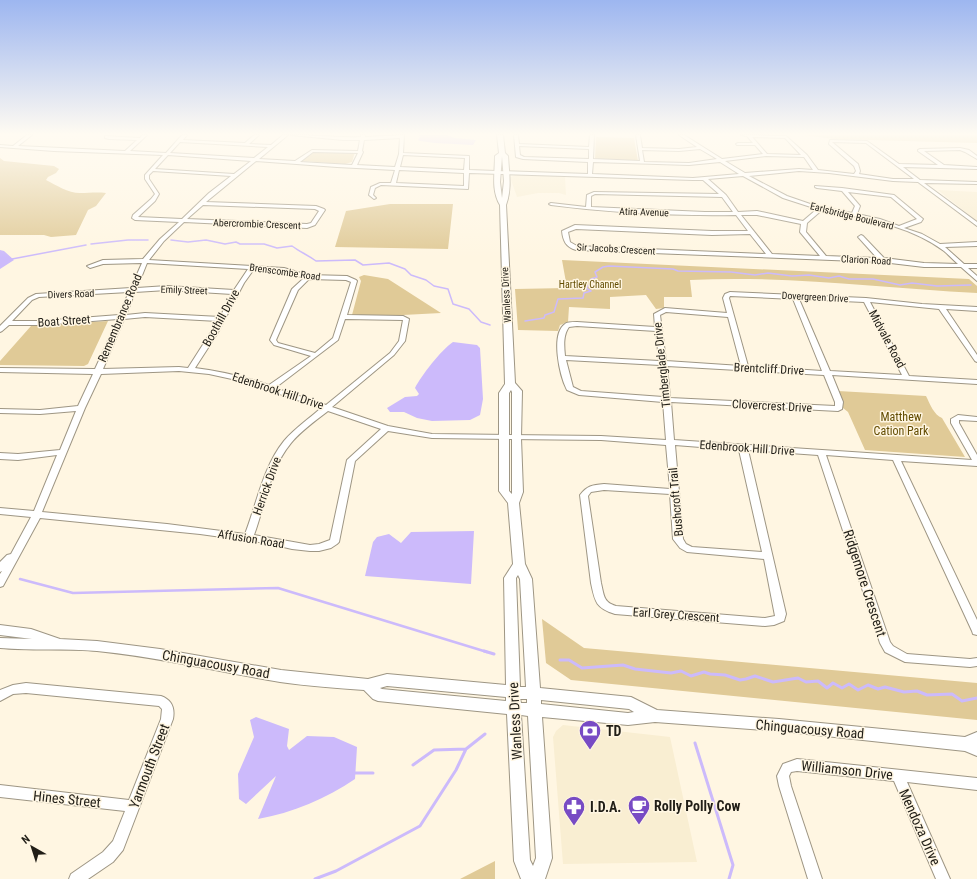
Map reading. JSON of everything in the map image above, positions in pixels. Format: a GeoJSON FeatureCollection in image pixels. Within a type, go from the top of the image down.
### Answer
{"type":"FeatureCollection","features":[{"type":"Feature","properties":{"kind":"main road","name":"Wanless Drive"},"geometry":{"type":"LineString","coordinates":[[498,176],[499,200],[503,205]]}},
{"type":"Feature","properties":{"kind":"main road","name":"Wanless Drive"},"geometry":{"type":"LineString","coordinates":[[506,176],[506,200],[503,205],[510,384],[504,393],[504,491],[512,502],[519,564],[526,579],[544,858],[536,879]]}},
{"type":"Feature","properties":{"kind":"main road","name":"Wanless Drive"},"geometry":{"type":"LineString","coordinates":[[510,384],[517,391],[516,438],[518,492],[512,502]]}},
{"type":"Feature","properties":{"kind":"main road","name":"Wanless Drive"},"geometry":{"type":"LineString","coordinates":[[519,564],[510,578],[513,692],[522,861],[530,879]]}},
{"type":"Feature","properties":{"kind":"main road","name":"Chinguacousy Road"},"geometry":{"type":"LineString","coordinates":[[0,630],[31,634],[64,644]]}},
{"type":"Feature","properties":{"kind":"main road","name":"Chinguacousy Road"},"geometry":{"type":"LineString","coordinates":[[0,643],[21,645],[64,644],[160,654],[281,676],[368,685],[387,680],[631,703],[655,716]]}},
{"type":"Feature","properties":{"kind":"main road","name":"Chinguacousy Road"},"geometry":{"type":"LineString","coordinates":[[368,685],[378,695],[628,719],[655,716],[779,725],[973,744]]}},
{"type":"Feature","properties":{"kind":"street"},"geometry":{"type":"LineString","coordinates":[[148,176],[147,178],[156,193],[156,196],[135,218],[182,221]]}},
{"type":"Feature","properties":{"kind":"street","name":"Remembrance Road"},"geometry":{"type":"LineString","coordinates":[[0,583],[37,514],[144,261],[162,240],[201,203],[234,176]]}},
{"type":"Feature","properties":{"kind":"street"},"geometry":{"type":"LineString","coordinates":[[394,184],[395,176]]}},
{"type":"Feature","properties":{"kind":"street"},"geometry":{"type":"LineString","coordinates":[[374,198],[371,195],[375,185],[394,184],[466,188],[467,176]]}},
{"type":"Feature","properties":{"kind":"street"},"geometry":{"type":"LineString","coordinates":[[591,176],[706,179],[729,176]]}},
{"type":"Feature","properties":{"kind":"street","name":"Earlsbridge Boulevard"},"geometry":{"type":"LineString","coordinates":[[748,176],[785,197],[821,208],[854,214],[901,227],[920,235],[939,246],[977,279]]}},
{"type":"Feature","properties":{"kind":"street"},"geometry":{"type":"LineString","coordinates":[[864,176],[893,180],[977,183]]}},
{"type":"Feature","properties":{"kind":"street"},"geometry":{"type":"LineString","coordinates":[[914,176],[977,224]]}},
{"type":"Feature","properties":{"kind":"street"},"geometry":{"type":"LineString","coordinates":[[706,179],[724,196],[770,255]]}},
{"type":"Feature","properties":{"kind":"street"},"geometry":{"type":"LineString","coordinates":[[817,187],[883,194],[894,198],[920,219],[919,221],[901,227]]}},
{"type":"Feature","properties":{"kind":"street"},"geometry":{"type":"LineString","coordinates":[[842,189],[858,206],[854,214]]}},
{"type":"Feature","properties":{"kind":"street"},"geometry":{"type":"LineString","coordinates":[[588,209],[589,195],[594,193],[724,196]]}},
{"type":"Feature","properties":{"kind":"street","name":"Abercrombie Crescent"},"geometry":{"type":"LineString","coordinates":[[182,221],[307,226],[313,224],[322,210],[316,208],[201,203]]}},
{"type":"Feature","properties":{"kind":"street","name":"Atira Avenue"},"geometry":{"type":"LineString","coordinates":[[551,204],[588,209],[737,214],[761,213],[804,223]]}},
{"type":"Feature","properties":{"kind":"street"},"geometry":{"type":"LineString","coordinates":[[821,208],[804,223],[802,229],[804,235],[824,258]]}},
{"type":"Feature","properties":{"kind":"street","name":"Sir Jacobs Crescent"},"geometry":{"type":"LineString","coordinates":[[752,232],[712,233],[575,227],[565,231],[567,243],[576,248],[770,255]]}},
{"type":"Feature","properties":{"kind":"street"},"geometry":{"type":"LineString","coordinates":[[861,237],[882,260]]}},
{"type":"Feature","properties":{"kind":"street"},"geometry":{"type":"LineString","coordinates":[[939,246],[977,244]]}},
{"type":"Feature","properties":{"kind":"street","name":"Clarion Road"},"geometry":{"type":"LineString","coordinates":[[770,255],[882,260],[924,265],[977,266]]}},
{"type":"Feature","properties":{"kind":"street","name":"Brenscombe Road"},"geometry":{"type":"LineString","coordinates":[[90,266],[103,262],[144,261],[252,267],[284,270],[308,277],[346,278],[354,281],[336,339],[270,388]]}},
{"type":"Feature","properties":{"kind":"street","name":"Boothill Drive"},"geometry":{"type":"LineString","coordinates":[[190,370],[222,319],[242,278],[252,267]]}},
{"type":"Feature","properties":{"kind":"street"},"geometry":{"type":"LineString","coordinates":[[308,277],[295,289],[273,340],[276,344],[316,355]]}},
{"type":"Feature","properties":{"kind":"street","name":"Emily Street"},"geometry":{"type":"LineString","coordinates":[[132,290],[167,288],[235,292]]}},
{"type":"Feature","properties":{"kind":"street","name":"Divers Road"},"geometry":{"type":"LineString","coordinates":[[0,330],[30,299],[35,296],[132,290]]}},
{"type":"Feature","properties":{"kind":"street","name":"Dovergreen Drive"},"geometry":{"type":"LineString","coordinates":[[745,368],[726,298],[727,295],[730,294],[866,300],[977,309]]}},
{"type":"Feature","properties":{"kind":"street"},"geometry":{"type":"LineString","coordinates":[[795,296],[826,373]]}},
{"type":"Feature","properties":{"kind":"street","name":"Midvale Road"},"geometry":{"type":"LineString","coordinates":[[866,300],[907,378]]}},
{"type":"Feature","properties":{"kind":"street"},"geometry":{"type":"LineString","coordinates":[[941,307],[977,360]]}},
{"type":"Feature","properties":{"kind":"street","name":"Timberglade Drive"},"geometry":{"type":"LineString","coordinates":[[671,442],[657,314],[665,310],[730,314]]}},
{"type":"Feature","properties":{"kind":"street","name":"Boat Street"},"geometry":{"type":"LineString","coordinates":[[7,323],[40,323],[152,315],[222,319]]}},
{"type":"Feature","properties":{"kind":"street","name":"Herrick Drive"},"geometry":{"type":"LineString","coordinates":[[248,538],[274,462],[280,450],[297,432],[396,351],[402,341],[406,319],[398,317],[344,317]]}},
{"type":"Feature","properties":{"kind":"street"},"geometry":{"type":"LineString","coordinates":[[659,329],[577,324],[567,325],[563,331],[561,345],[562,358],[567,382],[573,391],[579,393],[666,400]]}},
{"type":"Feature","properties":{"kind":"street","name":"Brentcliff Drive"},"geometry":{"type":"LineString","coordinates":[[562,358],[977,382]]}},
{"type":"Feature","properties":{"kind":"street","name":"Edenbrook Hill Drive"},"geometry":{"type":"LineString","coordinates":[[0,370],[190,370],[243,378],[386,428],[432,436],[601,438],[977,462]]}},
{"type":"Feature","properties":{"kind":"street","name":"Clovercrest Drive"},"geometry":{"type":"LineString","coordinates":[[666,400],[838,409],[839,402],[826,373]]}},
{"type":"Feature","properties":{"kind":"street"},"geometry":{"type":"LineString","coordinates":[[0,411],[40,412],[81,408]]}},
{"type":"Feature","properties":{"kind":"street"},"geometry":{"type":"LineString","coordinates":[[977,418],[958,417],[955,419],[955,423],[977,462]]}},
{"type":"Feature","properties":{"kind":"street","name":"Affusion Road"},"geometry":{"type":"LineString","coordinates":[[0,511],[159,526],[314,548],[326,547],[334,542],[351,460],[357,452],[386,428]]}},
{"type":"Feature","properties":{"kind":"street","name":"Bushcroft Trail"},"geometry":{"type":"LineString","coordinates":[[671,442],[678,539],[683,546],[690,550],[768,556]]}},
{"type":"Feature","properties":{"kind":"street","name":"Earl Grey Crescent"},"geometry":{"type":"LineString","coordinates":[[674,492],[597,488],[588,490],[584,496],[596,587],[601,603],[615,610],[765,622],[774,621],[780,618],[781,614],[743,448]]}},
{"type":"Feature","properties":{"kind":"street"},"geometry":{"type":"LineString","coordinates":[[0,456],[62,452]]}},
{"type":"Feature","properties":{"kind":"street","name":"Ridgemore Crescent"},"geometry":{"type":"LineString","coordinates":[[821,453],[885,643],[889,649],[905,658],[970,663],[977,662]]}},
{"type":"Feature","properties":{"kind":"street"},"geometry":{"type":"LineString","coordinates":[[896,458],[977,632]]}},
{"type":"Feature","properties":{"kind":"street","name":"Remembrance Road"},"geometry":{"type":"LineString","coordinates":[[0,568],[18,548]]}},
{"type":"Feature","properties":{"kind":"street","name":"Yarmouth Street"},"geometry":{"type":"LineString","coordinates":[[0,696],[15,688],[26,688],[161,701],[166,704],[168,708],[167,719],[114,851],[108,857],[76,879]]}},
{"type":"Feature","properties":{"kind":"street","name":"Williamson Drive"},"geometry":{"type":"LineString","coordinates":[[815,879],[785,786],[783,776],[784,771],[792,765],[977,784]]}},
{"type":"Feature","properties":{"kind":"street","name":"Mendoza Drive"},"geometry":{"type":"LineString","coordinates":[[898,775],[943,879]]}},
{"type":"Feature","properties":{"kind":"street","name":"Hines Street"},"geometry":{"type":"LineString","coordinates":[[0,791],[133,806]]}},
{"type":"Feature","properties":{"kind":"shaded area"},"geometry":{"type":"Polygon","coordinates":[[[510,177],[565,177],[566,195],[559,193],[538,193],[517,197],[510,177]]]}},
{"type":"Feature","properties":{"kind":"shaded area"},"geometry":{"type":"Polygon","coordinates":[[[938,190],[977,192],[977,221],[944,195],[938,190]]]}},
{"type":"Feature","properties":{"kind":"shaded area"},"geometry":{"type":"Polygon","coordinates":[[[0,250],[4,251],[14,260],[0,269],[0,250]]]}},
{"type":"Feature","properties":{"kind":"shaded area"},"geometry":{"type":"Polygon","coordinates":[[[453,342],[477,345],[480,348],[483,399],[480,415],[470,420],[432,421],[417,418],[404,412],[390,412],[387,408],[405,397],[417,396],[419,394],[415,388],[422,377],[437,357],[453,342]]]}},
{"type":"Feature","properties":{"kind":"shaded area"},"geometry":{"type":"Polygon","coordinates":[[[474,531],[471,584],[365,576],[373,542],[377,537],[389,534],[401,543],[411,532],[474,531]]]}},
{"type":"Feature","properties":{"kind":"shaded area"},"geometry":{"type":"Polygon","coordinates":[[[256,717],[289,729],[287,746],[289,750],[307,736],[334,737],[357,747],[355,779],[309,804],[284,813],[258,819],[276,776],[246,804],[239,799],[238,774],[254,737],[250,720],[256,717]]]}},
{"type":"Feature","properties":{"kind":"shaded area"},"geometry":{"type":"Polygon","coordinates":[[[563,725],[670,737],[697,862],[563,864],[553,737],[556,731],[563,725]]]}},
{"type":"Feature","properties":{"kind":"green space"},"geometry":{"type":"Polygon","coordinates":[[[0,176],[50,176],[46,180],[71,192],[106,193],[96,206],[88,210],[76,235],[51,237],[44,235],[0,235],[0,176]]]}},
{"type":"Feature","properties":{"kind":"green space"},"geometry":{"type":"Polygon","coordinates":[[[390,204],[453,204],[448,249],[335,247],[346,211],[390,204]]]}},
{"type":"Feature","properties":{"kind":"green space","name":"Hartley Channel"},"geometry":{"type":"Polygon","coordinates":[[[562,260],[969,279],[977,286],[977,293],[762,279],[690,280],[692,297],[664,297],[664,308],[656,309],[646,295],[610,297],[610,309],[569,307],[568,322],[560,325],[558,331],[518,330],[515,289],[567,288],[562,260]]]}},
{"type":"Feature","properties":{"kind":"green space"},"geometry":{"type":"Polygon","coordinates":[[[364,275],[388,279],[441,313],[352,315],[361,281],[359,277],[364,275]]]}},
{"type":"Feature","properties":{"kind":"green space"},"geometry":{"type":"Polygon","coordinates":[[[108,321],[88,364],[84,366],[0,365],[0,361],[31,326],[108,321]]]}},
{"type":"Feature","properties":{"kind":"green space","name":"Matthew Cation Park"},"geometry":{"type":"Polygon","coordinates":[[[838,391],[926,396],[934,412],[942,418],[965,457],[865,450],[848,412],[843,408],[838,391]]]}},
{"type":"Feature","properties":{"kind":"green space"},"geometry":{"type":"Polygon","coordinates":[[[542,619],[584,648],[977,683],[977,720],[571,680],[546,663],[542,619]]]}},
{"type":"Feature","properties":{"kind":"green space"},"geometry":{"type":"Polygon","coordinates":[[[495,861],[495,879],[460,879],[495,861]]]}},
{"type":"Feature","properties":{"kind":"waterway"},"geometry":{"type":"LineString","coordinates":[[91,244],[128,240],[148,240]]}},
{"type":"Feature","properties":{"kind":"waterway"},"geometry":{"type":"LineString","coordinates":[[171,240],[188,242],[206,240],[225,244],[236,242],[240,244],[264,244],[277,248],[292,246],[316,261],[355,260],[363,265],[389,263],[405,269],[411,275],[426,280],[434,286],[448,289],[453,304],[469,309],[481,322],[490,325]]}},
{"type":"Feature","properties":{"kind":"waterway"},"geometry":{"type":"LineString","coordinates":[[12,259],[86,245]]}},
{"type":"Feature","properties":{"kind":"waterway"},"geometry":{"type":"LineString","coordinates":[[525,321],[544,318],[545,315],[554,312],[558,299],[583,298],[584,293],[591,291],[586,288],[593,281],[591,279],[597,277],[595,272],[603,267],[609,266],[673,269],[678,271],[731,272],[755,275],[768,273],[792,276],[809,275],[829,278],[839,276],[849,279],[873,279],[900,285],[912,283],[937,286],[971,285]]}},
{"type":"Feature","properties":{"kind":"waterway"},"geometry":{"type":"LineString","coordinates":[[20,579],[73,593],[278,588],[487,652]]}},
{"type":"Feature","properties":{"kind":"waterway"},"geometry":{"type":"LineString","coordinates":[[484,651],[494,654]]}},
{"type":"Feature","properties":{"kind":"waterway"},"geometry":{"type":"LineString","coordinates":[[560,660],[569,660],[582,668],[623,665],[635,669],[671,673],[681,671],[691,676],[704,672],[725,675],[740,680],[755,676],[773,682],[798,678],[806,682],[818,681],[827,688],[833,683],[842,688],[849,684],[858,690],[868,685],[878,689],[885,687],[904,692],[917,691],[927,695],[952,694],[962,701],[977,698]]}},
{"type":"Feature","properties":{"kind":"waterway"},"geometry":{"type":"LineString","coordinates":[[466,749],[485,734]]}},
{"type":"Feature","properties":{"kind":"waterway"},"geometry":{"type":"LineString","coordinates":[[695,743],[733,865],[729,879]]}},
{"type":"Feature","properties":{"kind":"waterway"},"geometry":{"type":"LineString","coordinates":[[315,879],[336,871],[420,826],[456,770],[466,749]]}},
{"type":"Feature","properties":{"kind":"waterway"},"geometry":{"type":"LineString","coordinates":[[413,765],[434,750],[466,749]]}},
{"type":"Feature","properties":{"kind":"waterway"},"geometry":{"type":"LineString","coordinates":[[354,773],[373,773]]}},
{"type":"Feature","properties":{"kind":"place","name":"TD"},"geometry":{"type":"Point","coordinates":[590,750]}},
{"type":"Feature","properties":{"kind":"place","name":"I.D.A."},"geometry":{"type":"Point","coordinates":[574,826]}},
{"type":"Feature","properties":{"kind":"place","name":"Rolly Polly Cow"},"geometry":{"type":"Point","coordinates":[639,826]}}]}
